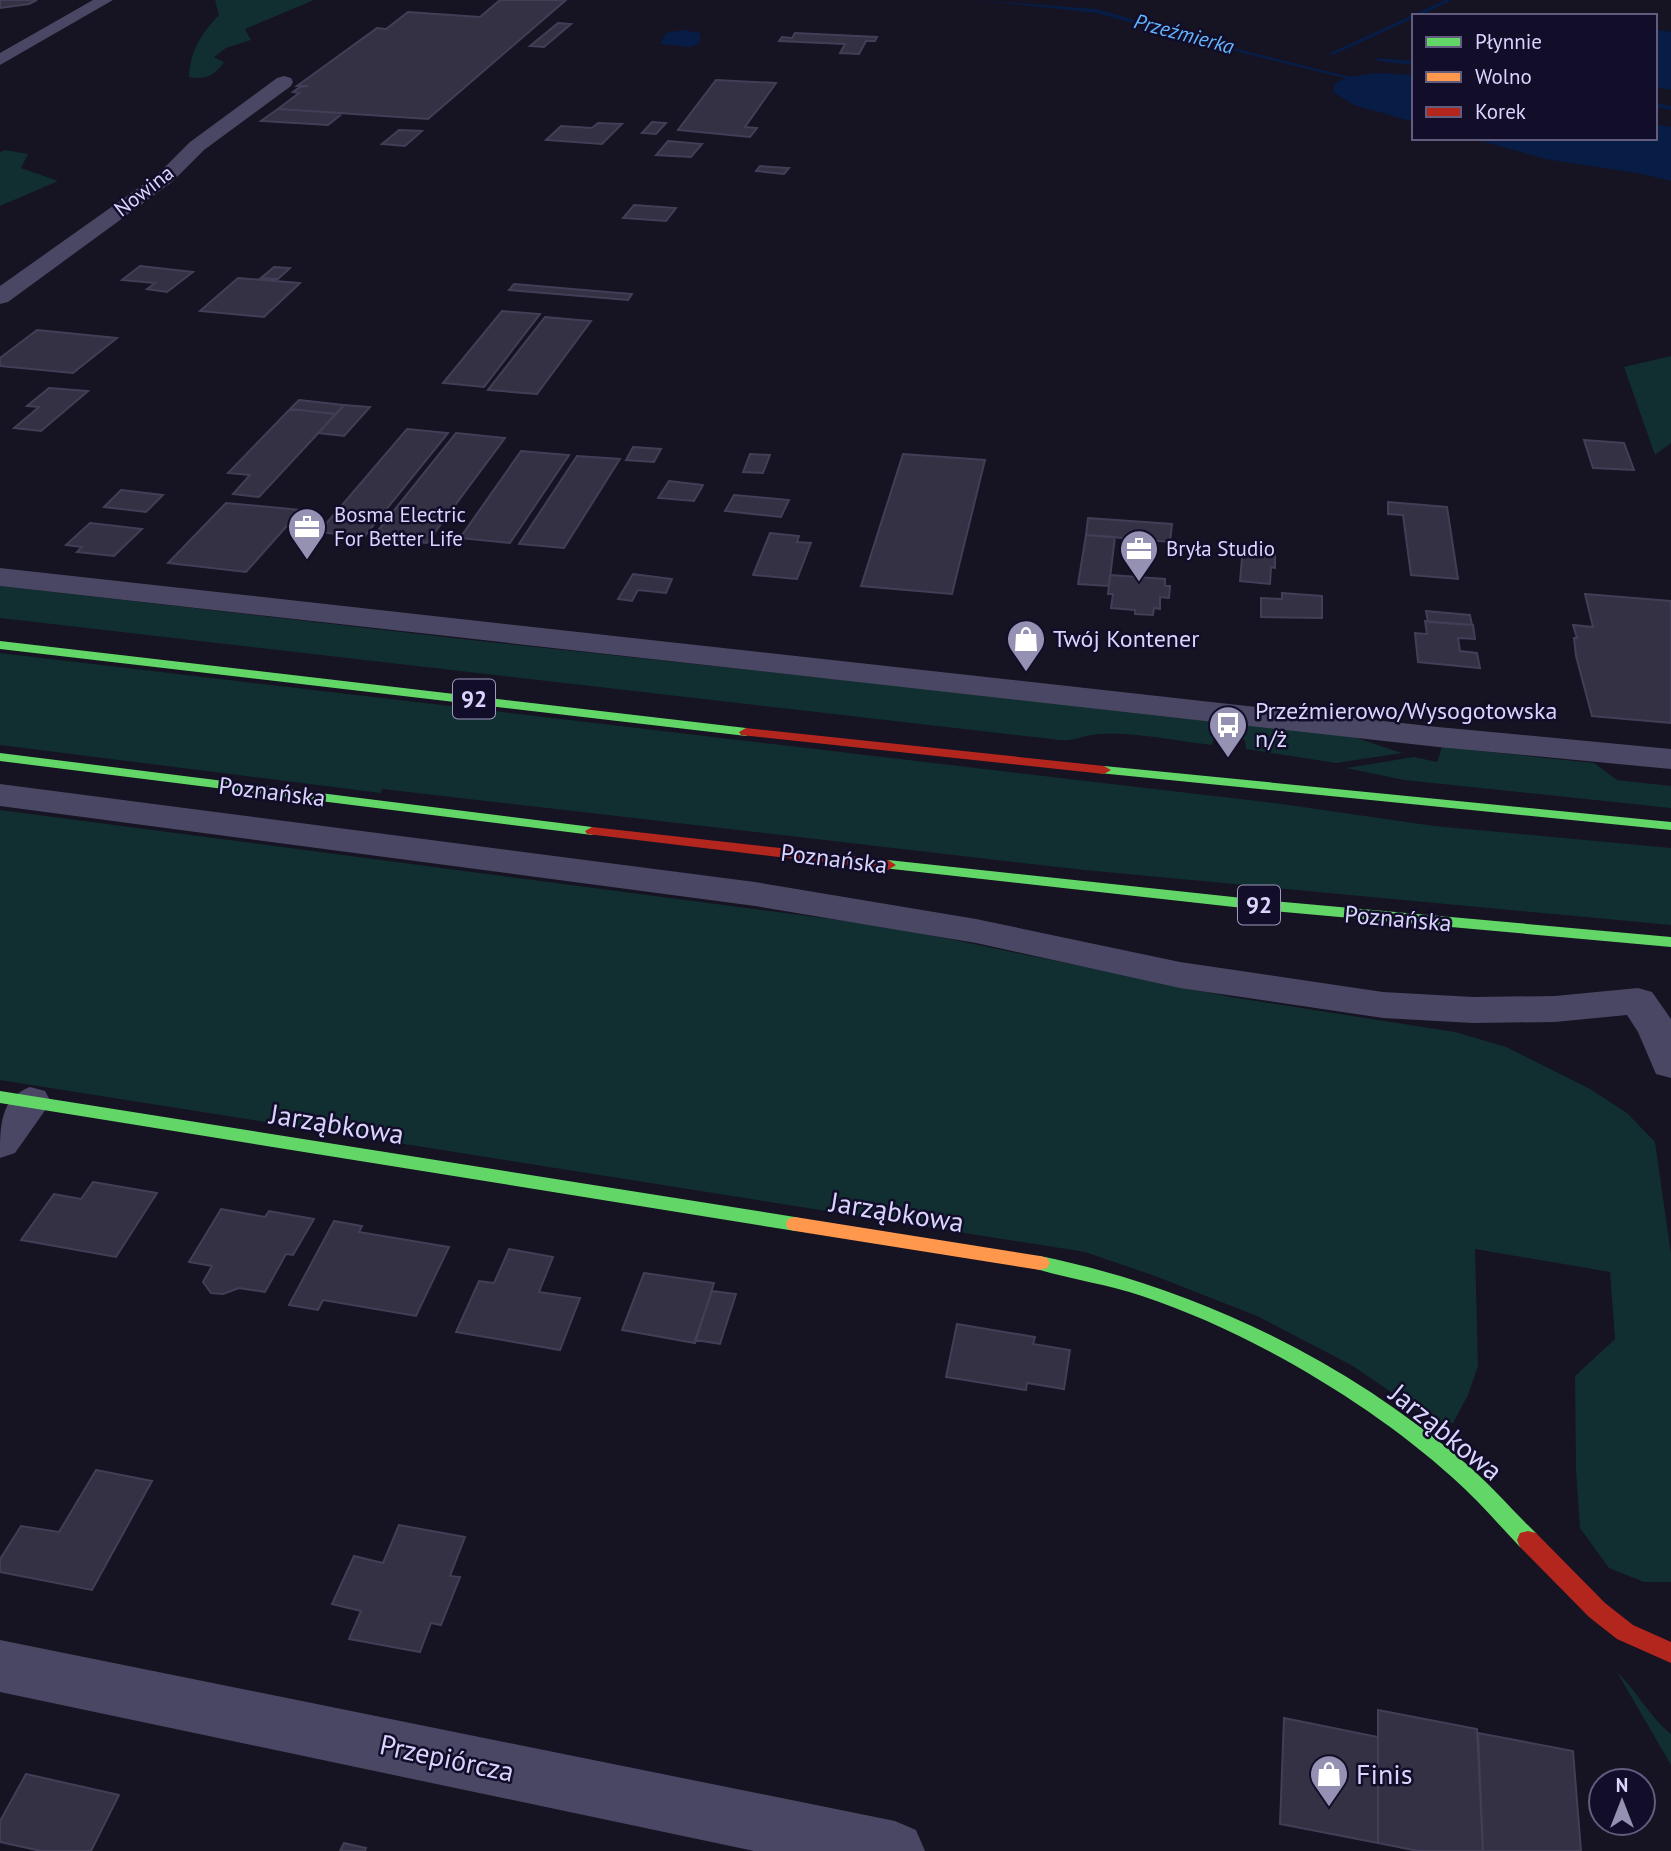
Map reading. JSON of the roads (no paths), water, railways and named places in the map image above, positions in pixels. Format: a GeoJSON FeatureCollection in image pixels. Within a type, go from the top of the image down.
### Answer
{"type":"FeatureCollection","features":[{"type":"Feature","properties":{"kind":"main road","name":"92"},"geometry":{"type":"LineString","coordinates":[[0,645],[947,755],[1671,826]]}},
{"type":"Feature","properties":{"kind":"main road","name":"Poznańska"},"geometry":{"type":"LineString","coordinates":[[0,757],[656,839],[1001,878],[1366,916],[1671,942]]}},
{"type":"Feature","properties":{"kind":"main road","name":"Jarząbkowa"},"geometry":{"type":"LineString","coordinates":[[15,1100],[1066,1266],[1149,1292],[1240,1329],[1320,1372],[1393,1419],[1451,1463],[1597,1610],[1625,1632],[1671,1653]]}},
{"type":"Feature","properties":{"kind":"street"},"geometry":{"type":"LineString","coordinates":[[0,60],[105,0]]}},
{"type":"Feature","properties":{"kind":"street","name":"Nowina"},"geometry":{"type":"LineString","coordinates":[[0,297],[165,178],[197,146],[284,82]]}},
{"type":"Feature","properties":{"kind":"street"},"geometry":{"type":"LineString","coordinates":[[0,577],[1438,737],[1671,759]]}},
{"type":"Feature","properties":{"kind":"street"},"geometry":{"type":"LineString","coordinates":[[0,795],[755,894],[976,931],[1180,975],[1383,1005],[1473,1010],[1555,1009],[1637,1001],[1658,1031],[1671,1064]]}},
{"type":"Feature","properties":{"kind":"street"},"geometry":{"type":"LineString","coordinates":[[0,1142],[15,1100]]}},
{"type":"Feature","properties":{"kind":"street","name":"Przepiórcza"},"geometry":{"type":"LineString","coordinates":[[0,1666],[895,1851]]}},
{"type":"Feature","properties":{"kind":"water"},"geometry":{"type":"Polygon","coordinates":[[[1657,29],[1671,32],[1671,90],[1657,87],[1657,29]]]}},
{"type":"Feature","properties":{"kind":"water"},"geometry":{"type":"Polygon","coordinates":[[[683,30],[700,33],[700,43],[690,47],[660,44],[666,33],[683,30]]]}},
{"type":"Feature","properties":{"kind":"water"},"geometry":{"type":"Polygon","coordinates":[[[1378,73],[1412,75],[1412,121],[1354,105],[1333,92],[1335,83],[1348,77],[1378,73]]]}},
{"type":"Feature","properties":{"kind":"water"},"geometry":{"type":"Polygon","coordinates":[[[1657,124],[1671,127],[1671,181],[1545,159],[1478,140],[1657,140],[1657,124]]]}},
{"type":"Feature","properties":{"kind":"waterway","name":"Przeźmierka"},"geometry":{"type":"LineString","coordinates":[[981,0],[1096,11],[1228,48],[1348,77]]}},
{"type":"Feature","properties":{"kind":"waterway"},"geometry":{"type":"LineString","coordinates":[[1419,14],[1449,0]]}},
{"type":"Feature","properties":{"kind":"waterway"},"geometry":{"type":"LineString","coordinates":[[1331,54],[1412,17]]}},
{"type":"Feature","properties":{"kind":"waterway","name":"Przeźmierka"},"geometry":{"type":"LineString","coordinates":[[1378,59],[1412,63]]}},
{"type":"Feature","properties":{"kind":"waterway","name":"Przeźmierka"},"geometry":{"type":"LineString","coordinates":[[1657,105],[1671,108]]}},
{"type":"Feature","properties":{"kind":"place","name":"Bosma Electric For Better Life"},"geometry":{"type":"Point","coordinates":[307,561]}},
{"type":"Feature","properties":{"kind":"place","name":"Bryła Studio"},"geometry":{"type":"Point","coordinates":[1139,583]}},
{"type":"Feature","properties":{"kind":"place","name":"Twój Kontener"},"geometry":{"type":"Point","coordinates":[1026,673]}},
{"type":"Feature","properties":{"kind":"place","name":"Przeźmierowo/Wysogotowska n/ż"},"geometry":{"type":"Point","coordinates":[1228,759]}},
{"type":"Feature","properties":{"kind":"place","name":"Finis"},"geometry":{"type":"Point","coordinates":[1329,1808]}}]}
